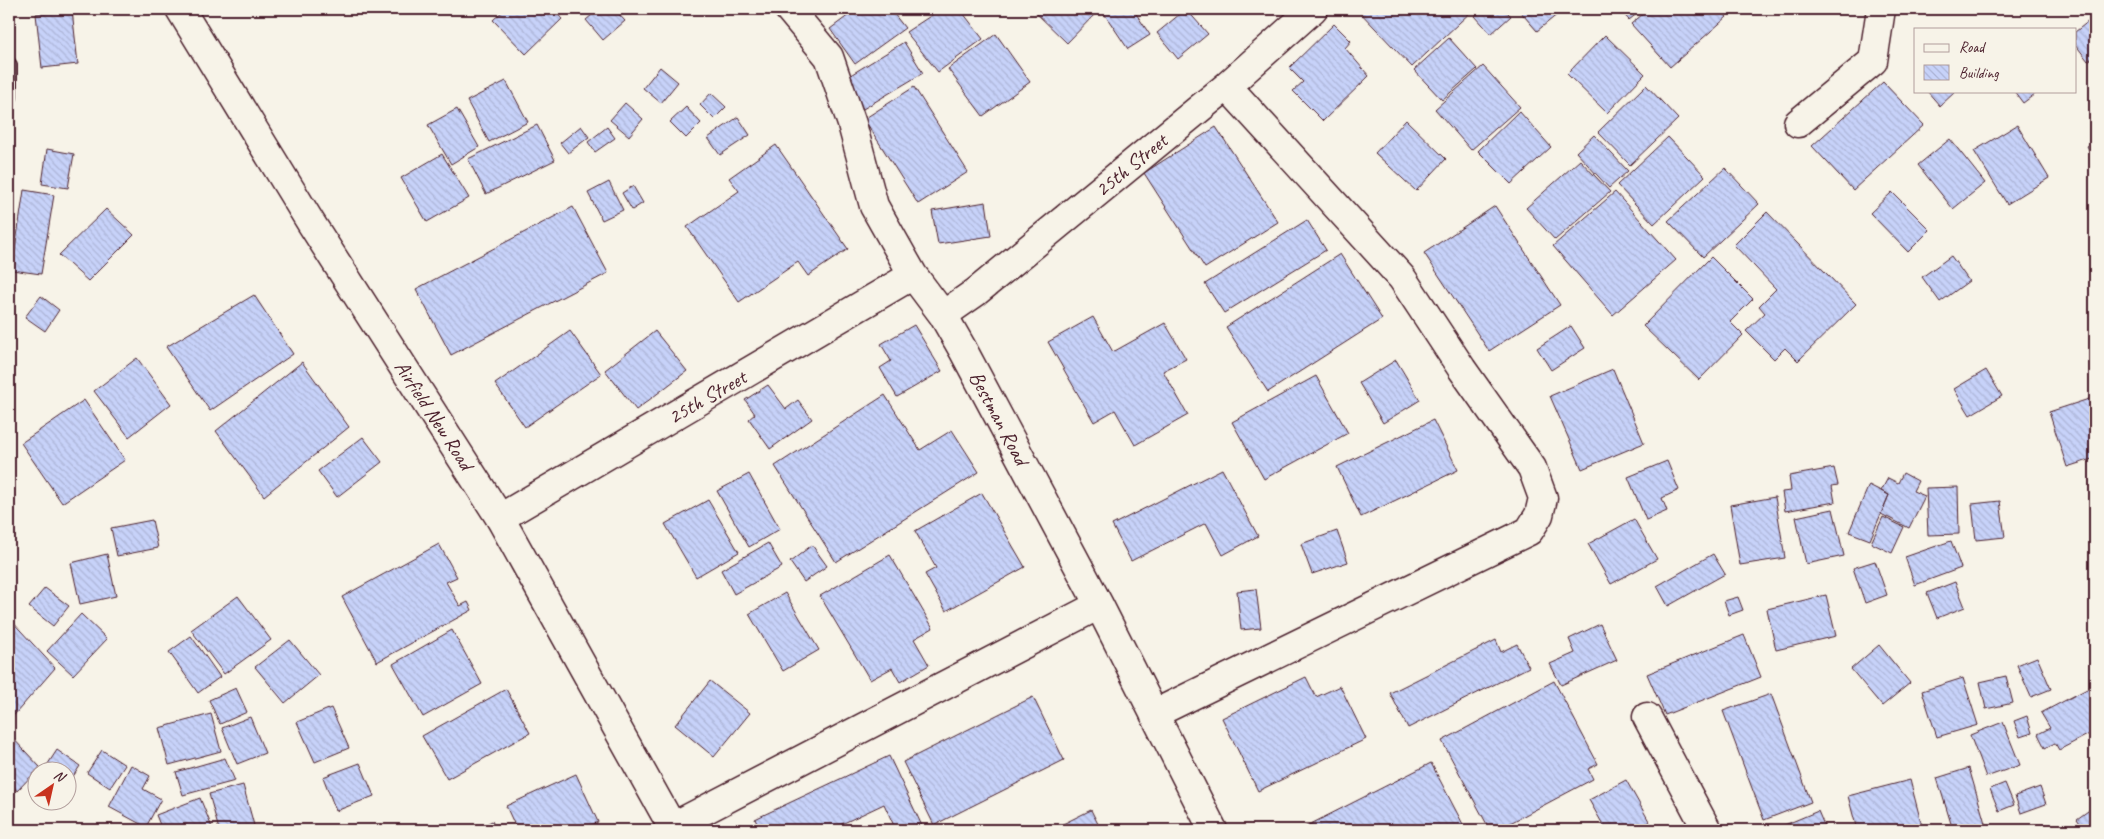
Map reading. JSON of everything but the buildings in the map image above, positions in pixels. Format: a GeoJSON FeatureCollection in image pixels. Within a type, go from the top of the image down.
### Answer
{"type":"FeatureCollection","features":[{"type":"Feature","properties":{"kind":"street","name":"Airfield New Road"},"geometry":{"type":"LineString","coordinates":[[180,9],[311,223],[500,518],[673,828]]}},
{"type":"Feature","properties":{"kind":"street","name":"Bestman Road"},"geometry":{"type":"LineString","coordinates":[[789,9],[829,57],[852,124],[874,206],[913,275],[943,315],[1099,605],[1213,830]]}},
{"type":"Feature","properties":{"kind":"street","name":"25th Street"},"geometry":{"type":"LineString","coordinates":[[943,315],[976,292],[1227,86],[1313,9]]}},
{"type":"Feature","properties":{"kind":"street"},"geometry":{"type":"LineString","coordinates":[[1798,123],[1873,61],[1881,9]]}},
{"type":"Feature","properties":{"kind":"street"},"geometry":{"type":"LineString","coordinates":[[1154,714],[1528,531],[1539,515],[1544,498],[1532,468],[1462,369],[1402,278],[1227,86]]}},
{"type":"Feature","properties":{"kind":"street","name":"25th Street"},"geometry":{"type":"LineString","coordinates":[[500,518],[913,275]]}},
{"type":"Feature","properties":{"kind":"street"},"geometry":{"type":"LineString","coordinates":[[673,828],[1099,605]]}},
{"type":"Feature","properties":{"kind":"street"},"geometry":{"type":"LineString","coordinates":[[1647,717],[1707,830]]}},
{"type":"Feature","properties":{"kind":"lane"},"geometry":{"type":"LineString","coordinates":[[9,65],[9,97]]}}]}
